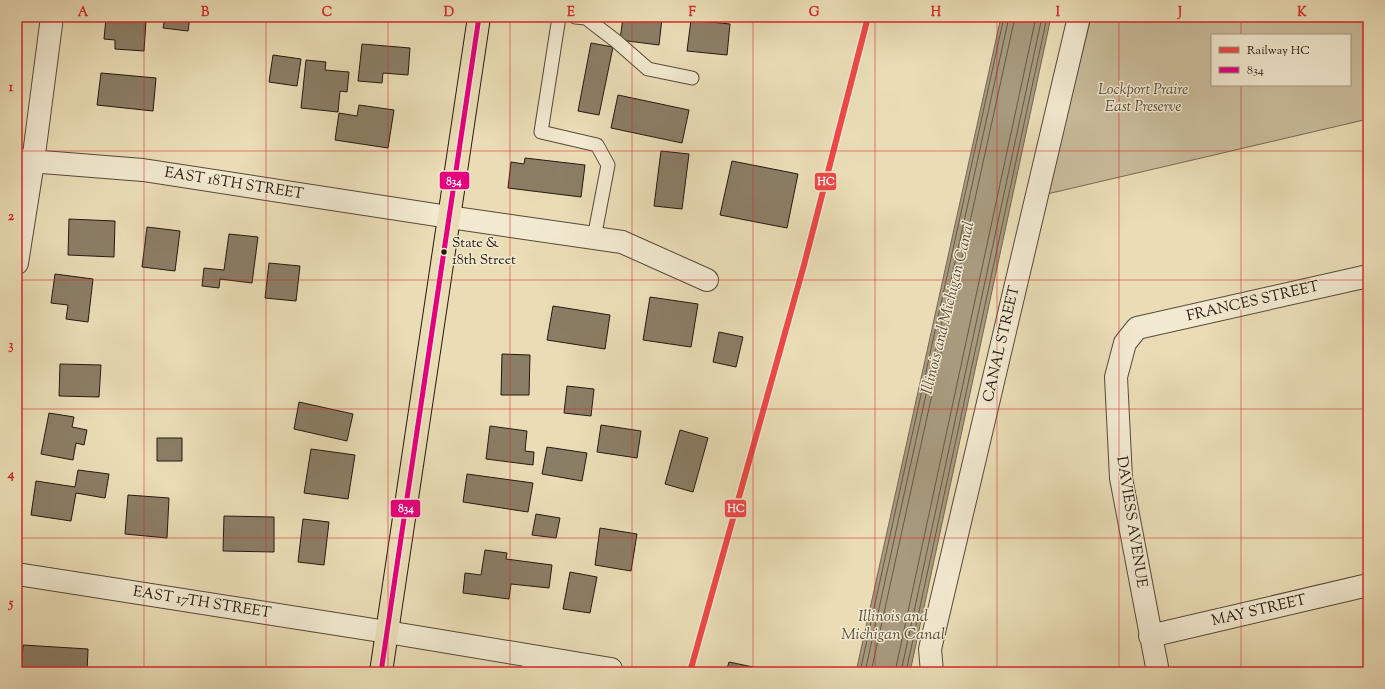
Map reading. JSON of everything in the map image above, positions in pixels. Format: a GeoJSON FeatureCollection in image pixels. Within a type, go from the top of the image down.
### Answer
{"type":"FeatureCollection","features":[{"type":"Feature","properties":{"kind":"main road"},"geometry":{"type":"LineString","coordinates":[[381,672],[479,17]]}},
{"type":"Feature","properties":{"kind":"street"},"geometry":{"type":"LineString","coordinates":[[17,263],[25,161],[52,17]]}},
{"type":"Feature","properties":{"kind":"street","name":"CANAL STREET"},"geometry":{"type":"LineString","coordinates":[[932,672],[930,649],[1079,17]]}},
{"type":"Feature","properties":{"kind":"street","name":"EAST 18TH STREET"},"geometry":{"type":"LineString","coordinates":[[25,161],[143,170],[622,242],[707,280]]}},
{"type":"Feature","properties":{"kind":"street","name":"FRANCES STREET"},"geometry":{"type":"LineString","coordinates":[[1137,328],[1368,276]]}},
{"type":"Feature","properties":{"kind":"street","name":"DAVIESS AVENUE"},"geometry":{"type":"LineString","coordinates":[[1137,328],[1124,343],[1116,377],[1121,478],[1158,672]]}},
{"type":"Feature","properties":{"kind":"street","name":"EAST 17TH STREET"},"geometry":{"type":"LineString","coordinates":[[17,574],[387,632],[529,664],[611,669]]}},
{"type":"Feature","properties":{"kind":"street","name":"MAY STREET"},"geometry":{"type":"LineString","coordinates":[[1150,636],[1368,586]]}},
{"type":"Feature","properties":{"kind":"lane"},"geometry":{"type":"LineString","coordinates":[[559,17],[541,132],[597,146],[608,165],[594,238]]}},
{"type":"Feature","properties":{"kind":"lane"},"geometry":{"type":"LineString","coordinates":[[575,17],[586,18],[616,41],[648,69],[692,78]]}},
{"type":"Feature","properties":{"kind":"green space","name":"Lockport Praire East Preserve"},"geometry":{"type":"Polygon","coordinates":[[[1091,17],[1368,17],[1368,119],[1047,194],[1091,17]]]}},
{"type":"Feature","properties":{"kind":"water","name":"Illinois and Michigan Canal"},"geometry":{"type":"Polygon","coordinates":[[[1001,17],[1051,17],[910,672],[856,672],[1001,17]]]}},
{"type":"Feature","properties":{"kind":"building"},"geometry":{"type":"Polygon","coordinates":[[[165,17],[190,17],[188,31],[163,28],[165,17]]]}},
{"type":"Feature","properties":{"kind":"building"},"geometry":{"type":"Polygon","coordinates":[[[623,17],[662,18],[659,45],[620,40],[623,17]]]}},
{"type":"Feature","properties":{"kind":"building"},"geometry":{"type":"Polygon","coordinates":[[[106,18],[146,20],[144,51],[115,49],[115,40],[104,39],[106,18]]]}},
{"type":"Feature","properties":{"kind":"building"},"geometry":{"type":"Polygon","coordinates":[[[691,20],[730,24],[727,55],[687,51],[691,20]]]}},
{"type":"Feature","properties":{"kind":"building"},"geometry":{"type":"Polygon","coordinates":[[[591,43],[613,47],[599,115],[578,111],[591,43]]]}},
{"type":"Feature","properties":{"kind":"building"},"geometry":{"type":"Polygon","coordinates":[[[362,44],[410,48],[408,75],[383,73],[382,83],[358,81],[362,44]]]}},
{"type":"Feature","properties":{"kind":"building"},"geometry":{"type":"Polygon","coordinates":[[[273,55],[301,59],[297,86],[269,82],[273,55]]]}},
{"type":"Feature","properties":{"kind":"building"},"geometry":{"type":"Polygon","coordinates":[[[306,60],[326,62],[325,70],[349,72],[347,92],[340,91],[338,112],[301,108],[306,60]]]}},
{"type":"Feature","properties":{"kind":"building"},"geometry":{"type":"Polygon","coordinates":[[[101,73],[156,78],[153,111],[97,105],[101,73]]]}},
{"type":"Feature","properties":{"kind":"building"},"geometry":{"type":"Polygon","coordinates":[[[618,95],[689,110],[682,143],[611,128],[618,95]]]}},
{"type":"Feature","properties":{"kind":"building"},"geometry":{"type":"Polygon","coordinates":[[[359,105],[394,110],[388,148],[335,140],[339,113],[357,116],[359,105]]]}},
{"type":"Feature","properties":{"kind":"building"},"geometry":{"type":"Polygon","coordinates":[[[661,151],[689,154],[682,209],[654,206],[661,151]]]}},
{"type":"Feature","properties":{"kind":"building"},"geometry":{"type":"Polygon","coordinates":[[[525,158],[585,165],[581,197],[508,188],[511,162],[524,164],[525,158]]]}},
{"type":"Feature","properties":{"kind":"building"},"geometry":{"type":"Polygon","coordinates":[[[732,161],[798,174],[787,228],[720,215],[732,161]]]}},
{"type":"Feature","properties":{"kind":"building"},"geometry":{"type":"Polygon","coordinates":[[[69,219],[115,221],[114,257],[68,255],[69,219]]]}},
{"type":"Feature","properties":{"kind":"building"},"geometry":{"type":"Polygon","coordinates":[[[147,227],[180,231],[175,271],[142,267],[147,227]]]}},
{"type":"Feature","properties":{"kind":"building"},"geometry":{"type":"Polygon","coordinates":[[[229,234],[258,237],[252,283],[220,279],[219,288],[202,286],[204,268],[224,270],[229,234]]]}},
{"type":"Feature","properties":{"kind":"building"},"geometry":{"type":"Polygon","coordinates":[[[269,263],[300,266],[296,301],[265,298],[269,263]]]}},
{"type":"Feature","properties":{"kind":"building"},"geometry":{"type":"Polygon","coordinates":[[[55,274],[93,279],[88,322],[66,319],[68,305],[51,303],[55,274]]]}},
{"type":"Feature","properties":{"kind":"building"},"geometry":{"type":"Polygon","coordinates":[[[650,297],[698,304],[691,347],[643,340],[650,297]]]}},
{"type":"Feature","properties":{"kind":"building"},"geometry":{"type":"Polygon","coordinates":[[[553,306],[610,315],[605,349],[547,340],[553,306]]]}},
{"type":"Feature","properties":{"kind":"building"},"geometry":{"type":"Polygon","coordinates":[[[719,332],[743,337],[736,367],[713,362],[719,332]]]}},
{"type":"Feature","properties":{"kind":"building"},"geometry":{"type":"Polygon","coordinates":[[[502,354],[530,355],[529,395],[501,395],[502,354]]]}},
{"type":"Feature","properties":{"kind":"building"},"geometry":{"type":"Polygon","coordinates":[[[60,364],[101,365],[99,397],[59,396],[60,364]]]}},
{"type":"Feature","properties":{"kind":"building"},"geometry":{"type":"Polygon","coordinates":[[[567,386],[594,389],[591,416],[564,413],[567,386]]]}},
{"type":"Feature","properties":{"kind":"building"},"geometry":{"type":"Polygon","coordinates":[[[299,402],[353,414],[347,441],[294,429],[299,402]]]}},
{"type":"Feature","properties":{"kind":"building"},"geometry":{"type":"Polygon","coordinates":[[[49,413],[74,417],[72,427],[87,430],[84,445],[76,443],[73,460],[41,454],[49,413]]]}},
{"type":"Feature","properties":{"kind":"building"},"geometry":{"type":"Polygon","coordinates":[[[601,425],[641,431],[637,458],[597,452],[601,425]]]}},
{"type":"Feature","properties":{"kind":"building"},"geometry":{"type":"Polygon","coordinates":[[[490,426],[527,431],[525,451],[534,452],[533,465],[486,459],[490,426]]]}},
{"type":"Feature","properties":{"kind":"building"},"geometry":{"type":"Polygon","coordinates":[[[680,430],[708,438],[693,492],[665,484],[680,430]]]}},
{"type":"Feature","properties":{"kind":"building"},"geometry":{"type":"Polygon","coordinates":[[[157,438],[182,438],[182,461],[157,461],[157,438]]]}},
{"type":"Feature","properties":{"kind":"building"},"geometry":{"type":"Polygon","coordinates":[[[547,447],[587,453],[582,481],[542,474],[547,447]]]}},
{"type":"Feature","properties":{"kind":"building"},"geometry":{"type":"Polygon","coordinates":[[[311,449],[355,455],[348,499],[304,493],[311,449]]]}},
{"type":"Feature","properties":{"kind":"building"},"geometry":{"type":"Polygon","coordinates":[[[78,470],[109,474],[105,498],[76,493],[71,521],[31,515],[36,481],[75,487],[78,470]]]}},
{"type":"Feature","properties":{"kind":"building"},"geometry":{"type":"Polygon","coordinates":[[[467,474],[533,483],[528,512],[463,502],[467,474]]]}},
{"type":"Feature","properties":{"kind":"building"},"geometry":{"type":"Polygon","coordinates":[[[128,495],[169,498],[167,538],[125,534],[128,495]]]}},
{"type":"Feature","properties":{"kind":"building"},"geometry":{"type":"Polygon","coordinates":[[[536,514],[560,518],[556,538],[532,535],[536,514]]]}},
{"type":"Feature","properties":{"kind":"building"},"geometry":{"type":"Polygon","coordinates":[[[224,516],[274,517],[274,552],[223,551],[224,516]]]}},
{"type":"Feature","properties":{"kind":"building"},"geometry":{"type":"Polygon","coordinates":[[[303,519],[329,522],[324,565],[298,562],[303,519]]]}},
{"type":"Feature","properties":{"kind":"building"},"geometry":{"type":"Polygon","coordinates":[[[600,528],[637,534],[631,571],[595,565],[600,528]]]}},
{"type":"Feature","properties":{"kind":"building"},"geometry":{"type":"Polygon","coordinates":[[[485,550],[507,553],[506,559],[552,565],[549,588],[511,584],[509,599],[463,593],[465,573],[481,575],[485,550]]]}},
{"type":"Feature","properties":{"kind":"building"},"geometry":{"type":"Polygon","coordinates":[[[570,572],[597,577],[590,613],[563,609],[570,572]]]}},
{"type":"Feature","properties":{"kind":"building"},"geometry":{"type":"Polygon","coordinates":[[[23,645],[88,649],[87,672],[21,672],[23,645]]]}},
{"type":"Feature","properties":{"kind":"building"},"geometry":{"type":"Polygon","coordinates":[[[729,662],[777,672],[726,672],[729,662]]]}},
{"type":"Feature","properties":{"kind":"rail line","name":"HC"},"geometry":{"type":"LineString","coordinates":[[690,672],[804,265],[868,17]]}},
{"type":"Feature","properties":{"kind":"transit line","name":"834"},"geometry":{"type":"LineString","coordinates":[[381,672],[479,17]]}},
{"type":"Feature","properties":{"kind":"place","name":"State & 18th Street"},"geometry":{"type":"Point","coordinates":[444,252]}}]}
